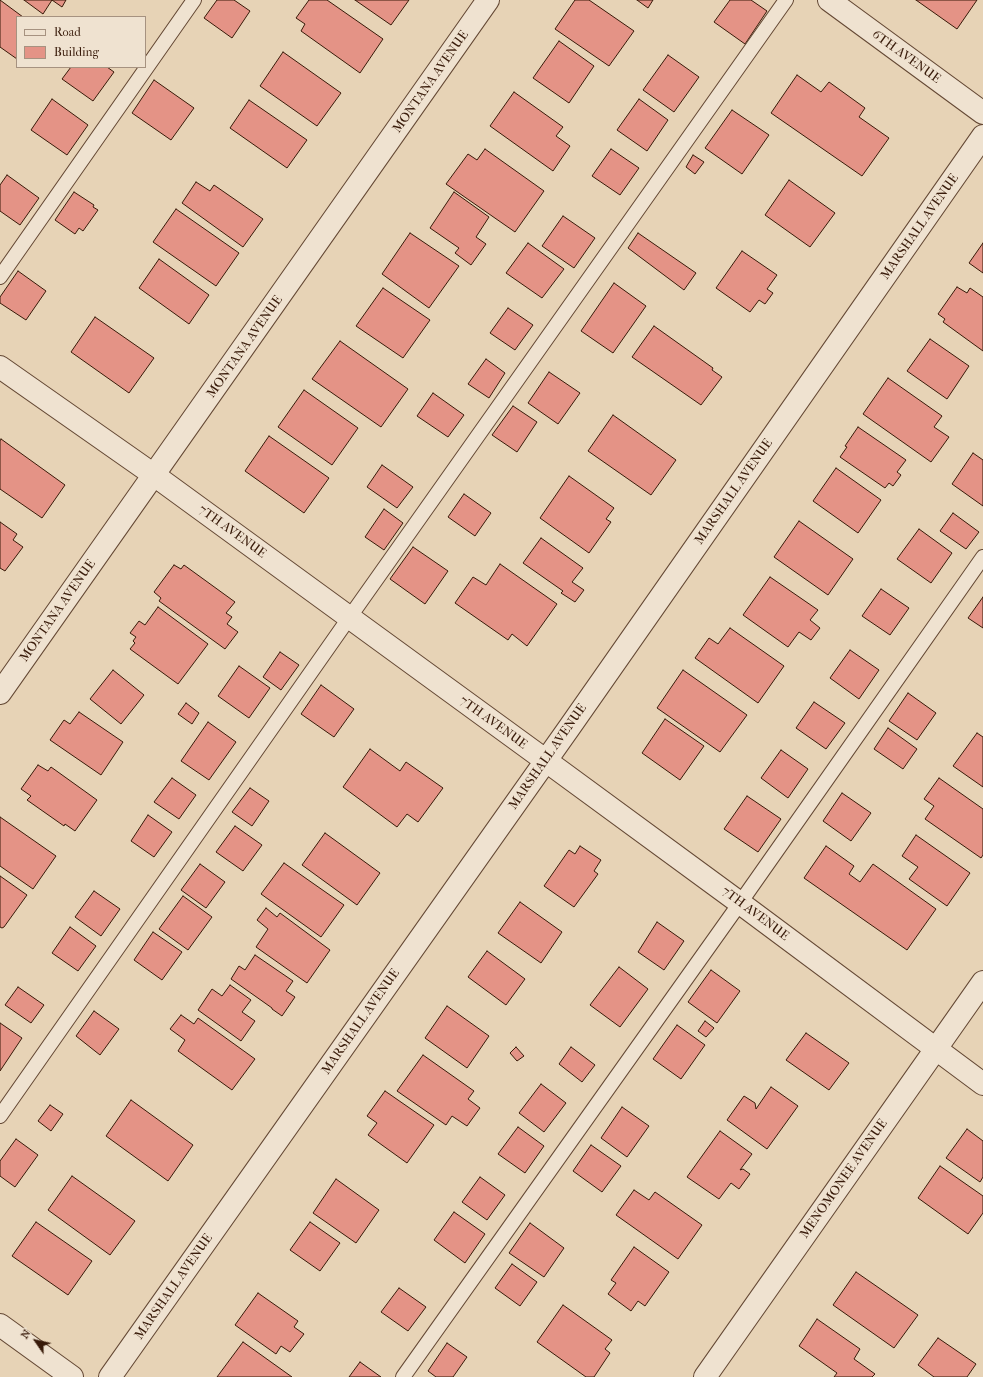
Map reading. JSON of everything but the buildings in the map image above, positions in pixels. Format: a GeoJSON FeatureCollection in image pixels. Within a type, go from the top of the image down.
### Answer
{"type":"FeatureCollection","features":[{"type":"Feature","properties":{"kind":"street","name":"MONTANA AVENUE"},"geometry":{"type":"LineString","coordinates":[[0,693],[488,0]]}},
{"type":"Feature","properties":{"kind":"street","name":"6TH AVENUE"},"geometry":{"type":"LineString","coordinates":[[829,0],[983,113]]}},
{"type":"Feature","properties":{"kind":"street","name":"MARSHALL AVENUE"},"geometry":{"type":"LineString","coordinates":[[110,1377],[546,760],[983,136]]}},
{"type":"Feature","properties":{"kind":"street","name":"7TH AVENUE"},"geometry":{"type":"LineString","coordinates":[[0,367],[154,475],[546,760],[983,1084]]}},
{"type":"Feature","properties":{"kind":"street","name":"MENOMONEE AVENUE"},"geometry":{"type":"LineString","coordinates":[[705,1377],[983,982]]}},
{"type":"Feature","properties":{"kind":"street"},"geometry":{"type":"LineString","coordinates":[[0,1325],[72,1377]]}},
{"type":"Feature","properties":{"kind":"lane"},"geometry":{"type":"LineString","coordinates":[[0,277],[194,0]]}},
{"type":"Feature","properties":{"kind":"lane"},"geometry":{"type":"LineString","coordinates":[[0,1116],[349,618],[786,0]]}},
{"type":"Feature","properties":{"kind":"lane"},"geometry":{"type":"LineString","coordinates":[[403,1377],[740,903],[983,557]]}}]}
